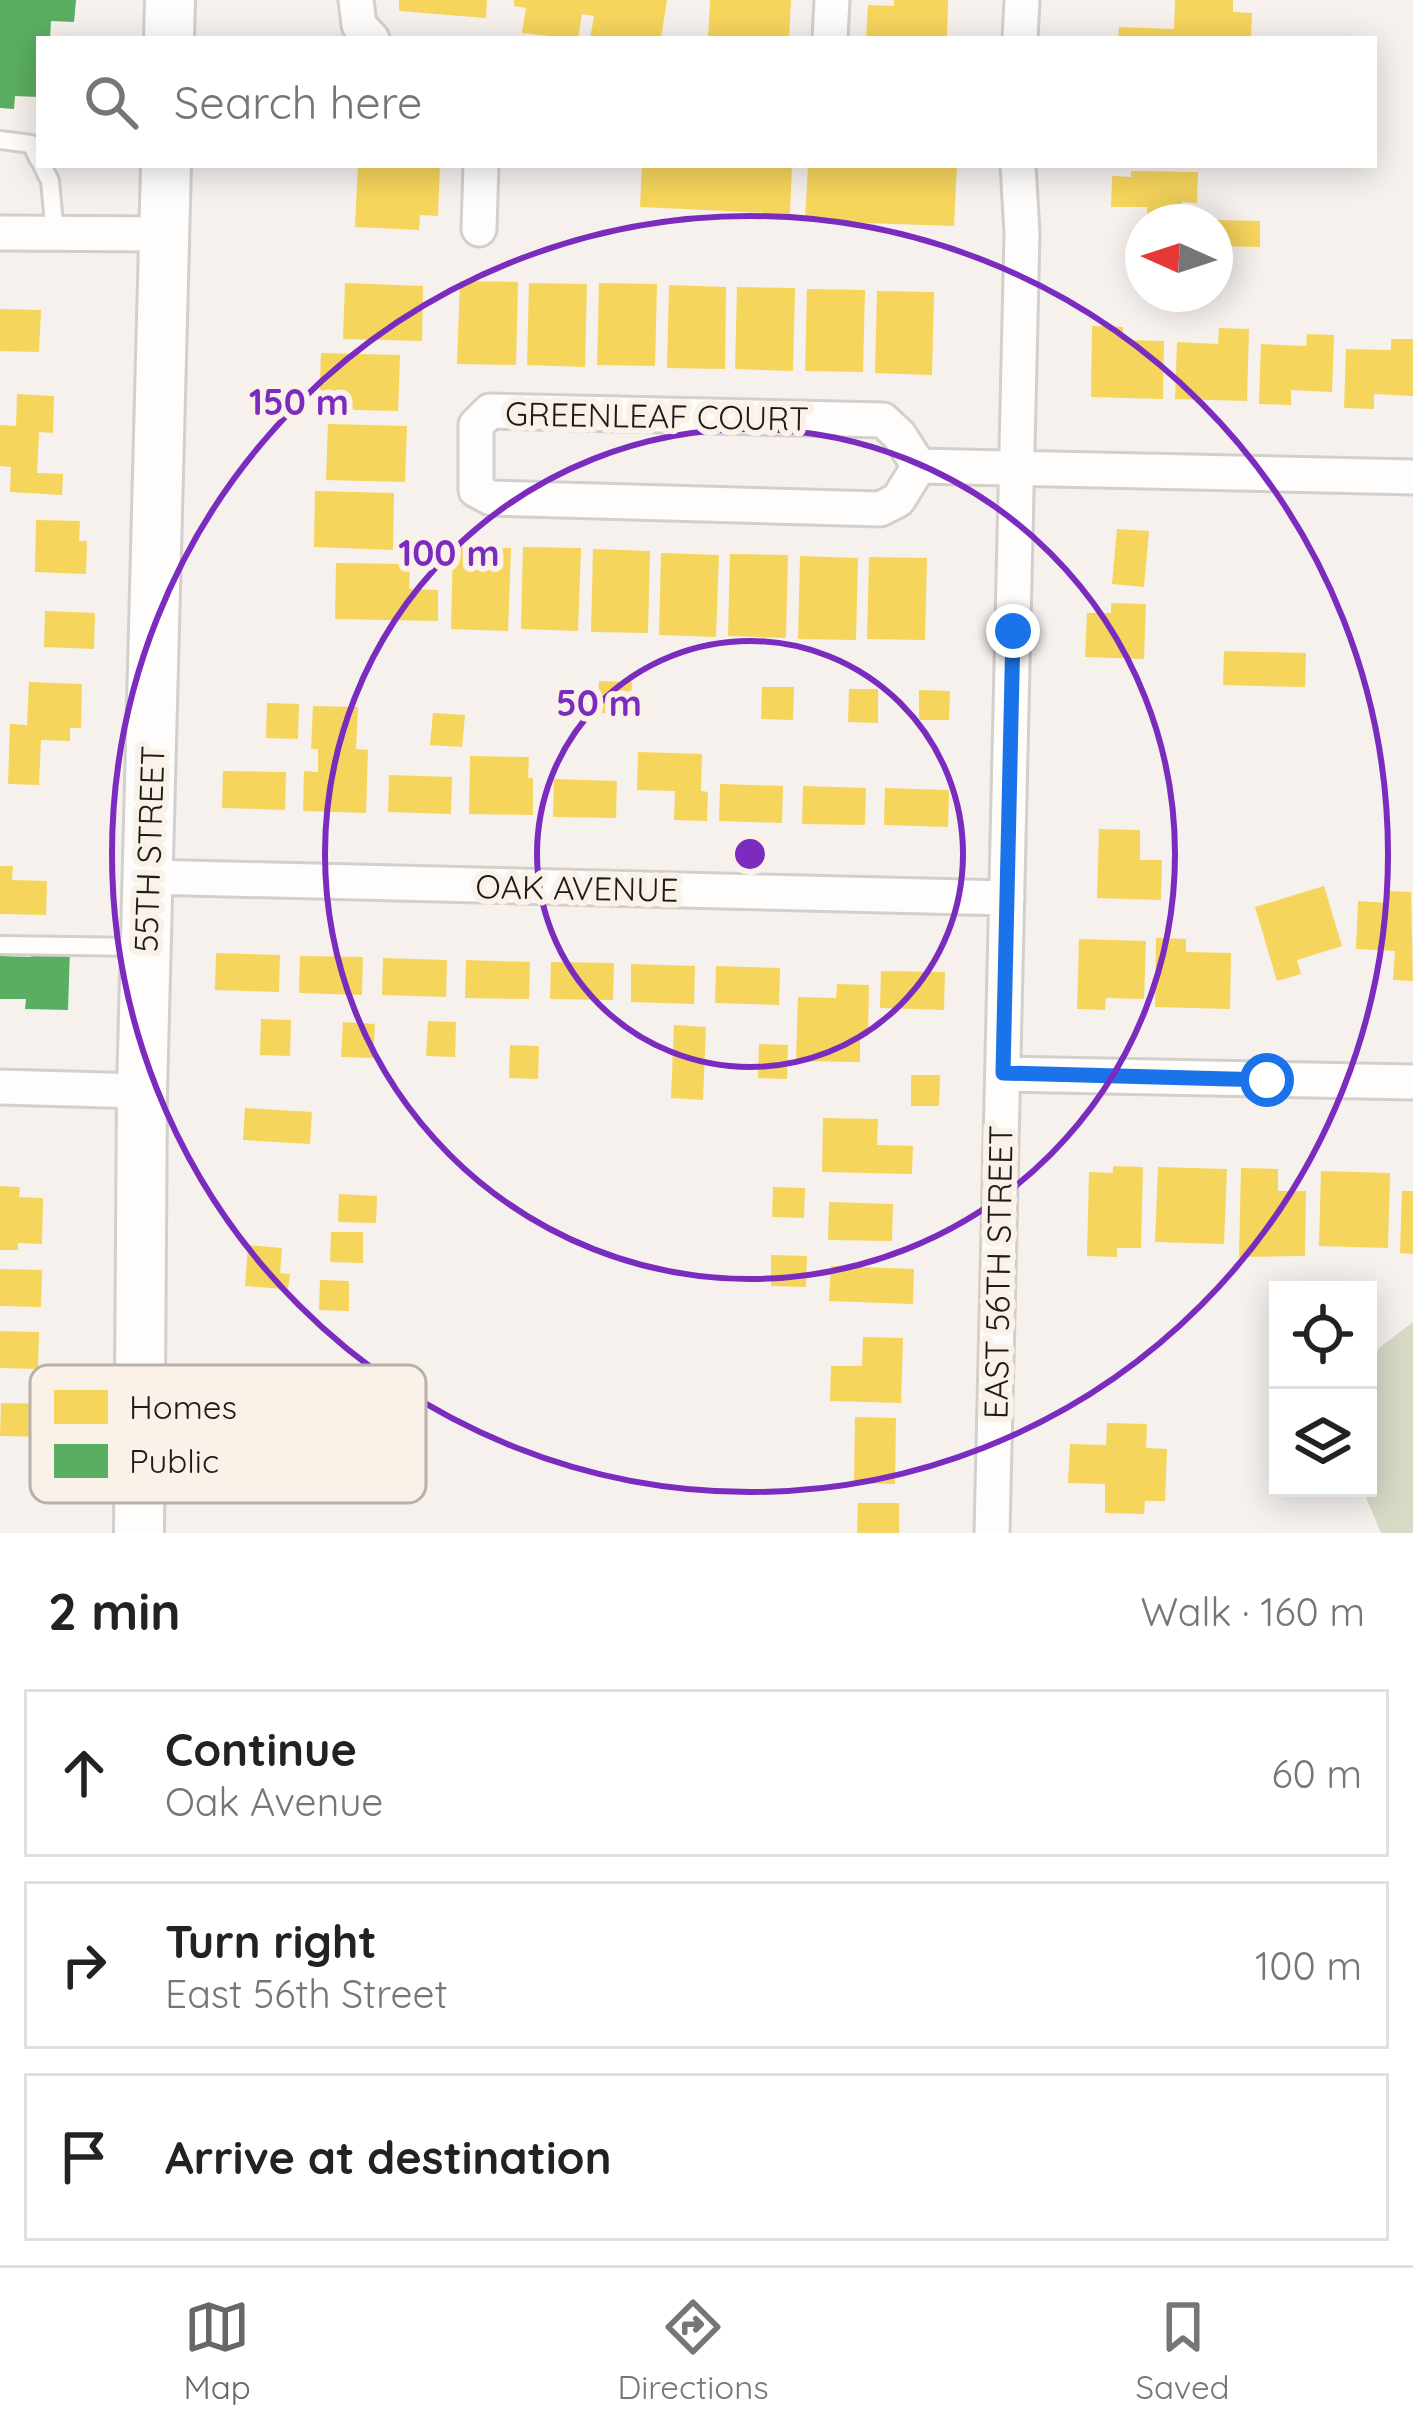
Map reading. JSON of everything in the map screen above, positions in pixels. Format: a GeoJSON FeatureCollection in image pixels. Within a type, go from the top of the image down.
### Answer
{"type":"FeatureCollection","features":[{"type":"Feature","properties":{"kind":"main road"},"geometry":{"type":"LineString","coordinates":[[169,36],[170,0]]}},
{"type":"Feature","properties":{"kind":"main road","name":"55TH STREET"},"geometry":{"type":"LineString","coordinates":[[140,1365],[142,1091],[166,168]]}},
{"type":"Feature","properties":{"kind":"main road","name":"55TH STREET"},"geometry":{"type":"LineString","coordinates":[[139,1503],[139,1533]]}},
{"type":"Feature","properties":{"kind":"street"},"geometry":{"type":"LineString","coordinates":[[356,0],[359,25],[369,36]]}},
{"type":"Feature","properties":{"kind":"street"},"geometry":{"type":"LineString","coordinates":[[830,36],[832,0]]}},
{"type":"Feature","properties":{"kind":"street"},"geometry":{"type":"LineString","coordinates":[[1020,36],[1022,0]]}},
{"type":"Feature","properties":{"kind":"street"},"geometry":{"type":"LineString","coordinates":[[479,229],[481,168]]}},
{"type":"Feature","properties":{"kind":"street","name":"EAST 56TH STREET"},"geometry":{"type":"LineString","coordinates":[[992,1533],[1021,291],[1018,168]]}},
{"type":"Feature","properties":{"kind":"street"},"geometry":{"type":"LineString","coordinates":[[0,233],[164,235]]}},
{"type":"Feature","properties":{"kind":"street","name":"GREENLEAF COURT"},"geometry":{"type":"LineString","coordinates":[[490,411],[883,420],[919,466],[898,500],[880,508],[490,498],[476,490],[476,425],[490,411]]}},
{"type":"Feature","properties":{"kind":"street"},"geometry":{"type":"LineString","coordinates":[[919,466],[1413,477]]}},
{"type":"Feature","properties":{"kind":"street","name":"OAK AVENUE"},"geometry":{"type":"LineString","coordinates":[[148,877],[1007,898]]}},
{"type":"Feature","properties":{"kind":"street"},"geometry":{"type":"LineString","coordinates":[[1003,1073],[1413,1082]]}},
{"type":"Feature","properties":{"kind":"street"},"geometry":{"type":"LineString","coordinates":[[0,1087],[142,1091]]}},
{"type":"Feature","properties":{"kind":"lane"},"geometry":{"type":"LineString","coordinates":[[0,140],[31,144],[36,154]]}},
{"type":"Feature","properties":{"kind":"lane"},"geometry":{"type":"LineString","coordinates":[[43,168],[50,181],[56,234]]}},
{"type":"Feature","properties":{"kind":"lane"},"geometry":{"type":"LineString","coordinates":[[0,945],[146,947]]}},
{"type":"Feature","properties":{"kind":"green space"},"geometry":{"type":"Polygon","coordinates":[[[1413,1322],[1413,1533],[1381,1533],[1366,1497],[1377,1497],[1379,1348],[1413,1322]]]}},
{"type":"Feature","properties":{"kind":"building: Homes"},"geometry":{"type":"Polygon","coordinates":[[[399,0],[487,0],[486,18],[399,11],[399,0]]]}},
{"type":"Feature","properties":{"kind":"building: Homes"},"geometry":{"type":"Polygon","coordinates":[[[514,0],[667,0],[661,36],[591,36],[594,16],[582,14],[578,36],[522,33],[526,8],[514,6],[514,0]]]}},
{"type":"Feature","properties":{"kind":"building: Homes"},"geometry":{"type":"Polygon","coordinates":[[[710,0],[791,0],[789,36],[708,36],[710,0]]]}},
{"type":"Feature","properties":{"kind":"building: Homes"},"geometry":{"type":"Polygon","coordinates":[[[894,0],[948,0],[947,36],[866,36],[868,5],[894,6],[894,0]]]}},
{"type":"Feature","properties":{"kind":"building: Homes"},"geometry":{"type":"Polygon","coordinates":[[[1175,0],[1233,0],[1233,12],[1252,13],[1251,36],[1118,36],[1119,27],[1174,29],[1175,0]]]}},
{"type":"Feature","properties":{"kind":"building: Homes"},"geometry":{"type":"Polygon","coordinates":[[[358,168],[440,168],[438,216],[420,215],[419,230],[355,227],[358,168]]]}},
{"type":"Feature","properties":{"kind":"building: Homes"},"geometry":{"type":"Polygon","coordinates":[[[642,168],[792,168],[790,214],[640,207],[642,168]]]}},
{"type":"Feature","properties":{"kind":"building: Homes"},"geometry":{"type":"Polygon","coordinates":[[[808,168],[957,168],[954,226],[805,221],[808,168]]]}},
{"type":"Feature","properties":{"kind":"building: Homes"},"geometry":{"type":"Polygon","coordinates":[[[1131,171],[1198,172],[1197,203],[1111,207],[1112,176],[1131,177],[1131,171]]]}},
{"type":"Feature","properties":{"kind":"building: Homes"},"geometry":{"type":"Polygon","coordinates":[[[1233,220],[1260,221],[1260,247],[1233,246],[1233,220]]]}},
{"type":"Feature","properties":{"kind":"building: Homes"},"geometry":{"type":"Polygon","coordinates":[[[460,281],[518,282],[516,365],[457,364],[460,281]]]}},
{"type":"Feature","properties":{"kind":"building: Homes"},"geometry":{"type":"Polygon","coordinates":[[[345,283],[423,286],[422,341],[343,339],[345,283]]]}},
{"type":"Feature","properties":{"kind":"building: Homes"},"geometry":{"type":"Polygon","coordinates":[[[529,283],[587,284],[585,367],[527,365],[529,283]]]}},
{"type":"Feature","properties":{"kind":"building: Homes"},"geometry":{"type":"Polygon","coordinates":[[[599,283],[657,284],[655,366],[597,365],[599,283]]]}},
{"type":"Feature","properties":{"kind":"building: Homes"},"geometry":{"type":"Polygon","coordinates":[[[669,285],[726,287],[725,369],[667,368],[669,285]]]}},
{"type":"Feature","properties":{"kind":"building: Homes"},"geometry":{"type":"Polygon","coordinates":[[[737,287],[795,288],[793,371],[735,369],[737,287]]]}},
{"type":"Feature","properties":{"kind":"building: Homes"},"geometry":{"type":"Polygon","coordinates":[[[807,289],[865,290],[863,372],[805,371],[807,289]]]}},
{"type":"Feature","properties":{"kind":"building: Homes"},"geometry":{"type":"Polygon","coordinates":[[[877,291],[934,292],[932,375],[875,373],[877,291]]]}},
{"type":"Feature","properties":{"kind":"building: Homes"},"geometry":{"type":"Polygon","coordinates":[[[0,309],[41,310],[39,352],[0,351],[0,309]]]}},
{"type":"Feature","properties":{"kind":"building: Homes"},"geometry":{"type":"Polygon","coordinates":[[[1092,326],[1123,327],[1123,340],[1164,341],[1163,399],[1091,397],[1092,326]]]}},
{"type":"Feature","properties":{"kind":"building: Homes"},"geometry":{"type":"Polygon","coordinates":[[[1219,328],[1249,329],[1247,401],[1175,399],[1177,342],[1218,344],[1219,328]]]}},
{"type":"Feature","properties":{"kind":"building: Homes"},"geometry":{"type":"Polygon","coordinates":[[[1307,334],[1334,335],[1332,392],[1291,390],[1291,405],[1259,404],[1261,344],[1306,346],[1307,334]]]}},
{"type":"Feature","properties":{"kind":"building: Homes"},"geometry":{"type":"Polygon","coordinates":[[[1391,339],[1413,339],[1413,396],[1374,394],[1374,409],[1344,408],[1346,349],[1391,350],[1391,339]]]}},
{"type":"Feature","properties":{"kind":"building: Homes"},"geometry":{"type":"Polygon","coordinates":[[[321,353],[400,355],[398,411],[319,409],[321,353]]]}},
{"type":"Feature","properties":{"kind":"building: Homes"},"geometry":{"type":"Polygon","coordinates":[[[17,394],[54,396],[53,433],[39,432],[37,473],[63,474],[62,495],[10,492],[11,467],[0,466],[0,425],[16,426],[17,394]]]}},
{"type":"Feature","properties":{"kind":"building: Homes"},"geometry":{"type":"Polygon","coordinates":[[[328,424],[407,426],[405,482],[326,480],[328,424]]]}},
{"type":"Feature","properties":{"kind":"building: Homes"},"geometry":{"type":"Polygon","coordinates":[[[315,491],[394,493],[393,550],[314,547],[315,491]]]}},
{"type":"Feature","properties":{"kind":"building: Homes"},"geometry":{"type":"Polygon","coordinates":[[[36,520],[80,521],[79,541],[87,541],[86,574],[35,572],[36,520]]]}},
{"type":"Feature","properties":{"kind":"building: Homes"},"geometry":{"type":"Polygon","coordinates":[[[1117,529],[1149,531],[1144,587],[1112,584],[1117,529]]]}},
{"type":"Feature","properties":{"kind":"building: Homes"},"geometry":{"type":"Polygon","coordinates":[[[453,547],[511,548],[508,631],[451,629],[453,547]]]}},
{"type":"Feature","properties":{"kind":"building: Homes"},"geometry":{"type":"Polygon","coordinates":[[[523,547],[581,548],[578,631],[521,629],[523,547]]]}},
{"type":"Feature","properties":{"kind":"building: Homes"},"geometry":{"type":"Polygon","coordinates":[[[593,549],[650,551],[648,633],[591,632],[593,549]]]}},
{"type":"Feature","properties":{"kind":"building: Homes"},"geometry":{"type":"Polygon","coordinates":[[[661,553],[719,555],[716,637],[659,635],[661,553]]]}},
{"type":"Feature","properties":{"kind":"building: Homes"},"geometry":{"type":"Polygon","coordinates":[[[730,554],[788,555],[786,638],[728,636],[730,554]]]}},
{"type":"Feature","properties":{"kind":"building: Homes"},"geometry":{"type":"Polygon","coordinates":[[[800,556],[858,558],[856,640],[798,639],[800,556]]]}},
{"type":"Feature","properties":{"kind":"building: Homes"},"geometry":{"type":"Polygon","coordinates":[[[869,557],[927,558],[925,640],[867,639],[869,557]]]}},
{"type":"Feature","properties":{"kind":"building: Homes"},"geometry":{"type":"Polygon","coordinates":[[[336,563],[410,564],[409,589],[438,590],[438,621],[335,619],[336,563]]]}},
{"type":"Feature","properties":{"kind":"building: Homes"},"geometry":{"type":"Polygon","coordinates":[[[1111,603],[1146,604],[1144,659],[1085,657],[1087,613],[1111,613],[1111,603]]]}},
{"type":"Feature","properties":{"kind":"building: Homes"},"geometry":{"type":"Polygon","coordinates":[[[45,611],[95,613],[94,649],[44,647],[45,611]]]}},
{"type":"Feature","properties":{"kind":"building: Homes"},"geometry":{"type":"Polygon","coordinates":[[[1224,651],[1306,653],[1305,687],[1223,685],[1224,651]]]}},
{"type":"Feature","properties":{"kind":"building: Homes"},"geometry":{"type":"Polygon","coordinates":[[[599,681],[632,682],[631,714],[598,713],[599,681]]]}},
{"type":"Feature","properties":{"kind":"building: Homes"},"geometry":{"type":"Polygon","coordinates":[[[29,682],[82,684],[81,728],[70,728],[70,741],[41,740],[39,785],[8,784],[10,724],[27,725],[29,682]]]}},
{"type":"Feature","properties":{"kind":"building: Homes"},"geometry":{"type":"Polygon","coordinates":[[[762,687],[794,687],[793,720],[761,719],[762,687]]]}},
{"type":"Feature","properties":{"kind":"building: Homes"},"geometry":{"type":"Polygon","coordinates":[[[849,689],[878,689],[878,723],[848,722],[849,689]]]}},
{"type":"Feature","properties":{"kind":"building: Homes"},"geometry":{"type":"Polygon","coordinates":[[[919,690],[950,691],[949,720],[919,720],[919,690]]]}},
{"type":"Feature","properties":{"kind":"building: Homes"},"geometry":{"type":"Polygon","coordinates":[[[267,703],[299,704],[298,739],[266,738],[267,703]]]}},
{"type":"Feature","properties":{"kind":"building: Homes"},"geometry":{"type":"Polygon","coordinates":[[[313,706],[358,707],[356,749],[368,750],[366,813],[303,811],[304,771],[318,772],[318,749],[311,749],[313,706]]]}},
{"type":"Feature","properties":{"kind":"building: Homes"},"geometry":{"type":"Polygon","coordinates":[[[433,713],[465,715],[462,747],[430,745],[433,713]]]}},
{"type":"Feature","properties":{"kind":"building: Homes"},"geometry":{"type":"Polygon","coordinates":[[[638,752],[702,754],[701,791],[708,792],[707,821],[674,820],[675,791],[637,790],[638,752]]]}},
{"type":"Feature","properties":{"kind":"building: Homes"},"geometry":{"type":"Polygon","coordinates":[[[470,756],[529,757],[533,815],[469,814],[470,756]]]}},
{"type":"Feature","properties":{"kind":"building: Homes"},"geometry":{"type":"Polygon","coordinates":[[[223,771],[286,772],[285,810],[222,808],[223,771]]]}},
{"type":"Feature","properties":{"kind":"building: Homes"},"geometry":{"type":"Polygon","coordinates":[[[389,775],[452,777],[451,814],[388,812],[389,775]]]}},
{"type":"Feature","properties":{"kind":"building: Homes"},"geometry":{"type":"Polygon","coordinates":[[[554,779],[617,781],[616,818],[553,817],[554,779]]]}},
{"type":"Feature","properties":{"kind":"building: Homes"},"geometry":{"type":"Polygon","coordinates":[[[720,784],[783,786],[782,823],[719,821],[720,784]]]}},
{"type":"Feature","properties":{"kind":"building: Homes"},"geometry":{"type":"Polygon","coordinates":[[[803,786],[866,788],[865,825],[802,824],[803,786]]]}},
{"type":"Feature","properties":{"kind":"building: Homes"},"geometry":{"type":"Polygon","coordinates":[[[885,788],[949,790],[948,827],[884,825],[885,788]]]}},
{"type":"Feature","properties":{"kind":"building: Homes"},"geometry":{"type":"Polygon","coordinates":[[[1099,829],[1140,830],[1140,860],[1162,860],[1161,900],[1097,898],[1099,829]]]}},
{"type":"Feature","properties":{"kind":"building: Homes"},"geometry":{"type":"Polygon","coordinates":[[[0,866],[13,866],[12,880],[47,881],[46,915],[0,914],[0,866]]]}},
{"type":"Feature","properties":{"kind":"building: Homes"},"geometry":{"type":"Polygon","coordinates":[[[1324,886],[1342,946],[1297,960],[1301,974],[1277,981],[1255,907],[1324,886]]]}},
{"type":"Feature","properties":{"kind":"building: Homes"},"geometry":{"type":"Polygon","coordinates":[[[1389,891],[1411,892],[1413,981],[1393,980],[1395,951],[1356,949],[1358,901],[1389,903],[1389,891]]]}},
{"type":"Feature","properties":{"kind":"building: Homes"},"geometry":{"type":"Polygon","coordinates":[[[1156,938],[1186,939],[1186,952],[1231,953],[1230,1009],[1155,1007],[1156,938]]]}},
{"type":"Feature","properties":{"kind":"building: Homes"},"geometry":{"type":"Polygon","coordinates":[[[1079,939],[1146,941],[1144,999],[1106,998],[1105,1010],[1077,1009],[1079,939]]]}},
{"type":"Feature","properties":{"kind":"building: Homes"},"geometry":{"type":"Polygon","coordinates":[[[216,953],[280,955],[279,992],[215,990],[216,953]]]}},
{"type":"Feature","properties":{"kind":"building: Homes"},"geometry":{"type":"Polygon","coordinates":[[[300,956],[363,957],[362,995],[299,993],[300,956]]]}},
{"type":"Feature","properties":{"kind":"building: Homes"},"geometry":{"type":"Polygon","coordinates":[[[383,958],[447,960],[446,997],[382,995],[383,958]]]}},
{"type":"Feature","properties":{"kind":"building: Homes"},"geometry":{"type":"Polygon","coordinates":[[[466,960],[530,962],[529,999],[465,998],[466,960]]]}},
{"type":"Feature","properties":{"kind":"building: Homes"},"geometry":{"type":"Polygon","coordinates":[[[551,962],[614,963],[613,1000],[550,999],[551,962]]]}},
{"type":"Feature","properties":{"kind":"building: Homes"},"geometry":{"type":"Polygon","coordinates":[[[631,964],[695,966],[694,1004],[631,1002],[631,964]]]}},
{"type":"Feature","properties":{"kind":"building: Homes"},"geometry":{"type":"Polygon","coordinates":[[[716,966],[780,968],[779,1005],[715,1003],[716,966]]]}},
{"type":"Feature","properties":{"kind":"building: Homes"},"geometry":{"type":"Polygon","coordinates":[[[881,971],[945,972],[944,1010],[880,1008],[881,971]]]}},
{"type":"Feature","properties":{"kind":"building: Homes"},"geometry":{"type":"Polygon","coordinates":[[[837,984],[869,985],[868,1036],[860,1035],[860,1062],[796,1061],[798,997],[836,998],[837,984]]]}},
{"type":"Feature","properties":{"kind":"building: Homes"},"geometry":{"type":"Polygon","coordinates":[[[261,1019],[291,1020],[290,1056],[260,1055],[261,1019]]]}},
{"type":"Feature","properties":{"kind":"building: Homes"},"geometry":{"type":"Polygon","coordinates":[[[428,1021],[456,1022],[455,1057],[426,1056],[428,1021]]]}},
{"type":"Feature","properties":{"kind":"building: Homes"},"geometry":{"type":"Polygon","coordinates":[[[343,1022],[375,1024],[373,1058],[341,1057],[343,1022]]]}},
{"type":"Feature","properties":{"kind":"building: Homes"},"geometry":{"type":"Polygon","coordinates":[[[674,1025],[706,1027],[703,1100],[671,1098],[674,1025]]]}},
{"type":"Feature","properties":{"kind":"building: Homes"},"geometry":{"type":"Polygon","coordinates":[[[759,1044],[788,1045],[787,1079],[758,1078],[759,1044]]]}},
{"type":"Feature","properties":{"kind":"building: Homes"},"geometry":{"type":"Polygon","coordinates":[[[510,1045],[539,1046],[538,1079],[509,1078],[510,1045]]]}},
{"type":"Feature","properties":{"kind":"building: Homes"},"geometry":{"type":"Polygon","coordinates":[[[911,1075],[940,1075],[939,1106],[911,1106],[911,1075]]]}},
{"type":"Feature","properties":{"kind":"building: Homes"},"geometry":{"type":"Polygon","coordinates":[[[245,1108],[312,1112],[310,1144],[243,1140],[245,1108]]]}},
{"type":"Feature","properties":{"kind":"building: Homes"},"geometry":{"type":"Polygon","coordinates":[[[823,1118],[878,1119],[877,1145],[913,1146],[912,1174],[822,1172],[823,1118]]]}},
{"type":"Feature","properties":{"kind":"building: Homes"},"geometry":{"type":"Polygon","coordinates":[[[1113,1166],[1143,1167],[1141,1248],[1117,1248],[1117,1257],[1087,1256],[1089,1172],[1113,1173],[1113,1166]]]}},
{"type":"Feature","properties":{"kind":"building: Homes"},"geometry":{"type":"Polygon","coordinates":[[[1158,1167],[1227,1169],[1224,1244],[1155,1242],[1158,1167]]]}},
{"type":"Feature","properties":{"kind":"building: Homes"},"geometry":{"type":"Polygon","coordinates":[[[1241,1168],[1278,1169],[1278,1191],[1306,1191],[1305,1256],[1239,1257],[1241,1168]]]}},
{"type":"Feature","properties":{"kind":"building: Homes"},"geometry":{"type":"Polygon","coordinates":[[[1321,1171],[1390,1173],[1388,1248],[1319,1246],[1321,1171]]]}},
{"type":"Feature","properties":{"kind":"building: Homes"},"geometry":{"type":"Polygon","coordinates":[[[0,1186],[20,1187],[19,1197],[43,1198],[42,1244],[18,1243],[18,1250],[0,1250],[0,1186]]]}},
{"type":"Feature","properties":{"kind":"building: Homes"},"geometry":{"type":"Polygon","coordinates":[[[773,1187],[805,1188],[804,1218],[772,1217],[773,1187]]]}},
{"type":"Feature","properties":{"kind":"building: Homes"},"geometry":{"type":"Polygon","coordinates":[[[1402,1191],[1413,1191],[1413,1254],[1400,1253],[1402,1191]]]}},
{"type":"Feature","properties":{"kind":"building: Homes"},"geometry":{"type":"Polygon","coordinates":[[[339,1194],[377,1196],[376,1223],[338,1222],[339,1194]]]}},
{"type":"Feature","properties":{"kind":"building: Homes"},"geometry":{"type":"Polygon","coordinates":[[[829,1202],[893,1204],[892,1241],[828,1240],[829,1202]]]}},
{"type":"Feature","properties":{"kind":"building: Homes"},"geometry":{"type":"Polygon","coordinates":[[[331,1232],[363,1232],[363,1263],[330,1262],[331,1232]]]}},
{"type":"Feature","properties":{"kind":"building: Homes"},"geometry":{"type":"Polygon","coordinates":[[[248,1245],[282,1248],[280,1273],[290,1274],[288,1289],[245,1286],[248,1245]]]}},
{"type":"Feature","properties":{"kind":"building: Homes"},"geometry":{"type":"Polygon","coordinates":[[[771,1255],[807,1256],[806,1287],[771,1286],[771,1255]]]}},
{"type":"Feature","properties":{"kind":"building: Homes"},"geometry":{"type":"Polygon","coordinates":[[[831,1266],[914,1269],[913,1304],[829,1301],[831,1266]]]}},
{"type":"Feature","properties":{"kind":"building: Homes"},"geometry":{"type":"Polygon","coordinates":[[[0,1269],[42,1270],[41,1307],[0,1306],[0,1269]]]}},
{"type":"Feature","properties":{"kind":"building: Homes"},"geometry":{"type":"Polygon","coordinates":[[[320,1280],[349,1281],[349,1311],[319,1310],[320,1280]]]}},
{"type":"Feature","properties":{"kind":"building: Homes"},"geometry":{"type":"Polygon","coordinates":[[[0,1331],[39,1332],[38,1365],[0,1368],[0,1331]]]}},
{"type":"Feature","properties":{"kind":"building: Homes"},"geometry":{"type":"Polygon","coordinates":[[[863,1337],[903,1338],[901,1403],[830,1401],[831,1366],[862,1366],[863,1337]]]}},
{"type":"Feature","properties":{"kind":"building: Homes"},"geometry":{"type":"Polygon","coordinates":[[[1,1403],[30,1404],[30,1437],[0,1436],[1,1403]]]}},
{"type":"Feature","properties":{"kind":"building: Homes"},"geometry":{"type":"Polygon","coordinates":[[[855,1417],[896,1418],[895,1484],[854,1483],[855,1417]]]}},
{"type":"Feature","properties":{"kind":"building: Homes"},"geometry":{"type":"Polygon","coordinates":[[[1107,1423],[1147,1424],[1146,1448],[1167,1449],[1165,1501],[1145,1501],[1144,1514],[1105,1513],[1105,1484],[1068,1483],[1070,1444],[1106,1445],[1107,1423]]]}},
{"type":"Feature","properties":{"kind":"building: Homes"},"geometry":{"type":"Polygon","coordinates":[[[858,1503],[899,1503],[899,1533],[857,1533],[858,1503]]]}},
{"type":"Feature","properties":{"kind":"building: Public"},"geometry":{"type":"Polygon","coordinates":[[[0,0],[76,0],[74,22],[51,21],[50,36],[36,36],[36,97],[15,96],[14,109],[0,108],[0,0]]]}},
{"type":"Feature","properties":{"kind":"building: Public"},"geometry":{"type":"Polygon","coordinates":[[[32,947],[70,948],[68,1010],[25,1009],[26,999],[0,999],[0,956],[31,957],[32,947]]]}},
{"type":"Feature","properties":{"kind":"route"},"geometry":{"type":"LineString","coordinates":[[1013,631],[1003,1073],[1267,1080]]}}]}
